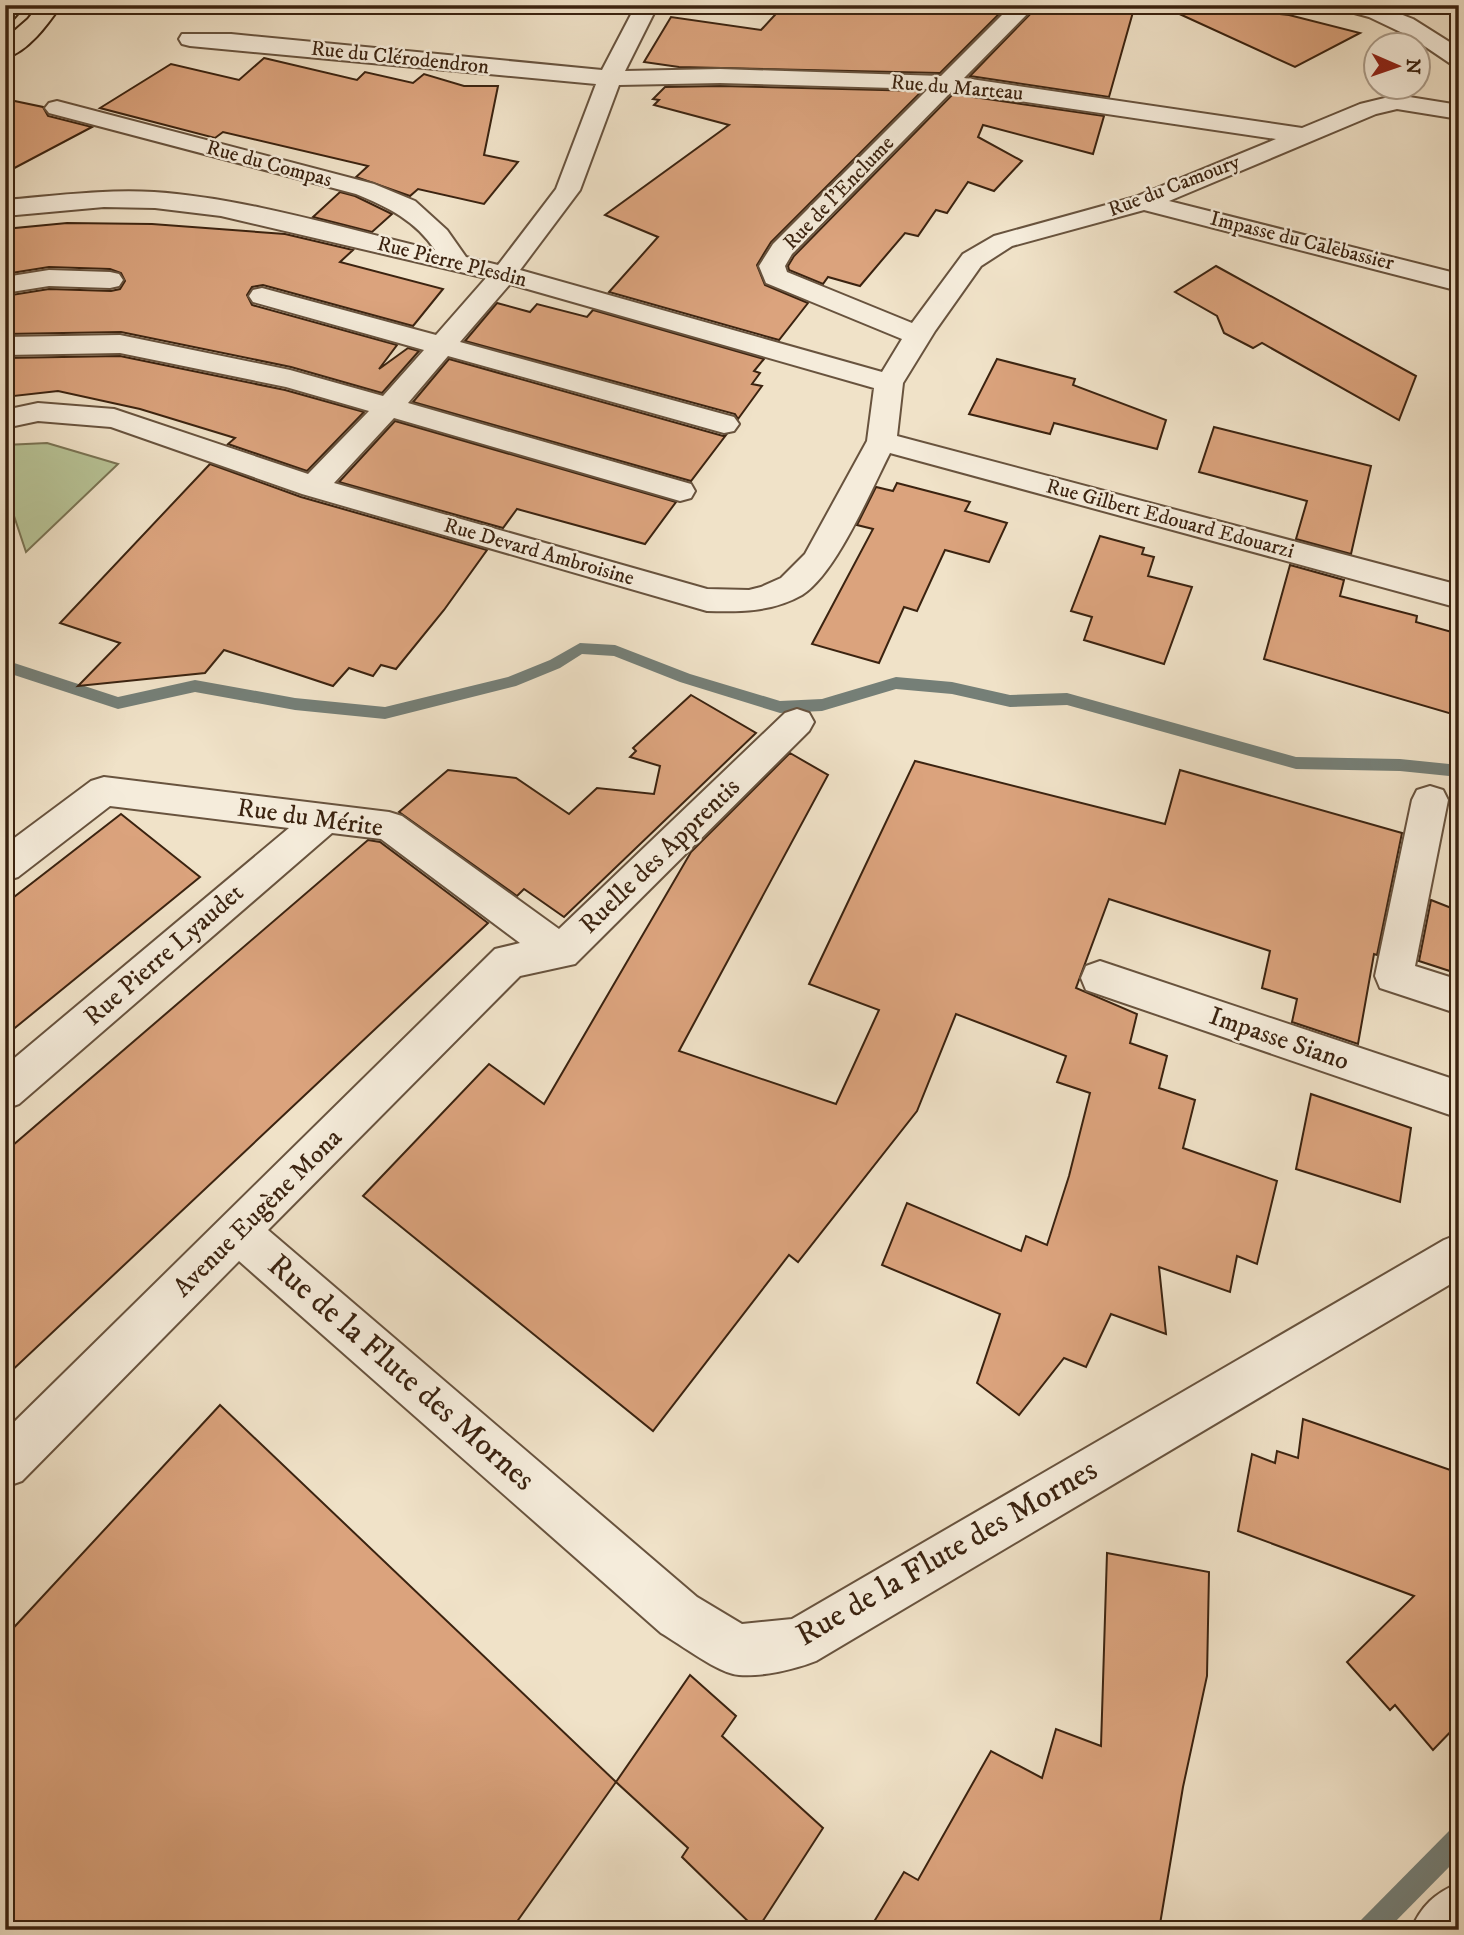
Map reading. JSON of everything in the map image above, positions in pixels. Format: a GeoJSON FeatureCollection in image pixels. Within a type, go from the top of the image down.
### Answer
{"type":"FeatureCollection","features":[{"type":"Feature","properties":{"kind":"highway"},"geometry":{"type":"LineString","coordinates":[[5,14],[14,5]]}},
{"type":"Feature","properties":{"kind":"highway"},"geometry":{"type":"LineString","coordinates":[[5,51],[36,24],[50,5]]}},
{"type":"Feature","properties":{"kind":"street"},"geometry":{"type":"LineString","coordinates":[[313,487],[389,407],[504,274],[568,190],[610,78],[647,5]]}},
{"type":"Feature","properties":{"kind":"street","name":"Rue de l'Enclume"},"geometry":{"type":"LineString","coordinates":[[920,332],[775,277],[772,266],[791,240],[1026,5]]}},
{"type":"Feature","properties":{"kind":"street"},"geometry":{"type":"LineString","coordinates":[[1278,5],[1328,5]]}},
{"type":"Feature","properties":{"kind":"street"},"geometry":{"type":"LineString","coordinates":[[1345,5],[1369,8],[1391,15],[1459,59]]}},
{"type":"Feature","properties":{"kind":"street","name":"Rue du Clérodendron"},"geometry":{"type":"LineString","coordinates":[[190,39],[610,78]]}},
{"type":"Feature","properties":{"kind":"street","name":"Rue du Marteau"},"geometry":{"type":"LineString","coordinates":[[610,78],[720,76],[948,83],[1301,135]]}},
{"type":"Feature","properties":{"kind":"street","name":"Rue du Camoury"},"geometry":{"type":"LineString","coordinates":[[920,332],[972,260],[1003,241],[1144,202],[1368,108],[1397,102],[1459,113]]}},
{"type":"Feature","properties":{"kind":"street","name":"Rue du Compas"},"geometry":{"type":"LineString","coordinates":[[57,108],[365,189],[406,206],[438,234],[457,262]]}},
{"type":"Feature","properties":{"kind":"street","name":"Rue Pierre Plesdin"},"geometry":{"type":"LineString","coordinates":[[5,208],[104,199],[155,200],[208,206],[504,274],[889,383]]}},
{"type":"Feature","properties":{"kind":"street","name":"Impasse du Calebassier"},"geometry":{"type":"LineString","coordinates":[[1144,202],[1459,283]]}},
{"type":"Feature","properties":{"kind":"street"},"geometry":{"type":"LineString","coordinates":[[5,285],[49,278],[110,280]]}},
{"type":"Feature","properties":{"kind":"street"},"geometry":{"type":"LineString","coordinates":[[262,296],[724,424]]}},
{"type":"Feature","properties":{"kind":"street","name":"Rue Devard Ambroisine"},"geometry":{"type":"LineString","coordinates":[[5,419],[38,412],[114,418],[313,487],[707,600],[749,601],[792,586],[817,561],[882,442],[889,383],[920,332]]}},
{"type":"Feature","properties":{"kind":"street"},"geometry":{"type":"LineString","coordinates":[[5,346],[120,344],[290,379],[680,491]]}},
{"type":"Feature","properties":{"kind":"street","name":"Rue Gilbert Edouard Edouarzi"},"geometry":{"type":"LineString","coordinates":[[882,442],[1459,597]]}},
{"type":"Feature","properties":{"kind":"street","name":"Ruelle des Apprentis"},"geometry":{"type":"LineString","coordinates":[[509,961],[561,952],[797,722]]}},
{"type":"Feature","properties":{"kind":"street","name":"Rue du Mérite"},"geometry":{"type":"LineString","coordinates":[[5,866],[104,791],[389,826],[561,952]]}},
{"type":"Feature","properties":{"kind":"street"},"geometry":{"type":"LineString","coordinates":[[1430,800],[1394,976],[1459,997]]}},
{"type":"Feature","properties":{"kind":"street","name":"Rue Pierre Lyaudet"},"geometry":{"type":"LineString","coordinates":[[5,1091],[324,819]]}},
{"type":"Feature","properties":{"kind":"street","name":"Avenue Eugène Mona"},"geometry":{"type":"LineString","coordinates":[[5,1464],[509,961]]}},
{"type":"Feature","properties":{"kind":"street","name":"Impasse Siano"},"geometry":{"type":"LineString","coordinates":[[1100,978],[1459,1100]]}},
{"type":"Feature","properties":{"kind":"street","name":"Rue de la Flute des Mornes"},"geometry":{"type":"LineString","coordinates":[[239,1233],[680,1615],[738,1650],[798,1643],[1459,1255]]}},
{"type":"Feature","properties":{"kind":"street"},"geometry":{"type":"LineString","coordinates":[[1439,1930],[1459,1910]]}},
{"type":"Feature","properties":{"kind":"green space"},"geometry":{"type":"Polygon","coordinates":[[[47,443],[118,464],[26,552],[5,489],[5,445],[47,443]]]}},
{"type":"Feature","properties":{"kind":"building"},"geometry":{"type":"Polygon","coordinates":[[[784,5],[1008,5],[940,73],[679,67],[644,62],[671,17],[761,30],[784,5]]]}},
{"type":"Feature","properties":{"kind":"building"},"geometry":{"type":"Polygon","coordinates":[[[1039,5],[1135,5],[1109,97],[970,76],[1039,5]]]}},
{"type":"Feature","properties":{"kind":"building"},"geometry":{"type":"Polygon","coordinates":[[[1252,5],[1266,9],[1269,13],[1289,15],[1360,33],[1295,67],[1162,6],[1252,5]]]}},
{"type":"Feature","properties":{"kind":"building"},"geometry":{"type":"Polygon","coordinates":[[[264,58],[357,80],[365,72],[413,83],[424,74],[464,86],[498,86],[484,155],[518,162],[484,204],[418,189],[410,196],[356,177],[368,166],[223,132],[215,138],[100,108],[171,64],[239,80],[264,58]]]}},
{"type":"Feature","properties":{"kind":"building"},"geometry":{"type":"Polygon","coordinates":[[[665,87],[922,91],[771,242],[757,265],[765,285],[808,303],[779,340],[609,292],[658,237],[605,215],[729,125],[654,105],[659,100],[653,99],[665,87]]]}},
{"type":"Feature","properties":{"kind":"building"},"geometry":{"type":"Polygon","coordinates":[[[953,94],[1104,116],[1093,154],[983,125],[978,137],[1022,161],[994,191],[968,182],[947,213],[936,210],[918,236],[905,233],[860,286],[828,277],[823,284],[789,270],[788,266],[794,256],[953,94]]]}},
{"type":"Feature","properties":{"kind":"building"},"geometry":{"type":"Polygon","coordinates":[[[5,99],[43,107],[48,116],[92,127],[5,173],[5,99]]]}},
{"type":"Feature","properties":{"kind":"building"},"geometry":{"type":"Polygon","coordinates":[[[340,192],[355,196],[392,214],[372,232],[313,217],[340,192]]]}},
{"type":"Feature","properties":{"kind":"building"},"geometry":{"type":"Polygon","coordinates":[[[67,223],[152,224],[285,234],[353,250],[340,262],[443,289],[413,326],[263,285],[252,287],[247,295],[252,305],[397,345],[379,369],[408,348],[419,351],[382,393],[291,367],[121,332],[5,334],[5,296],[49,289],[111,291],[120,289],[125,281],[121,273],[110,269],[49,267],[5,274],[5,229],[67,223]]]}},
{"type":"Feature","properties":{"kind":"building"},"geometry":{"type":"Polygon","coordinates":[[[1216,266],[1416,376],[1399,420],[1262,343],[1253,348],[1224,333],[1217,316],[1175,292],[1216,266]]]}},
{"type":"Feature","properties":{"kind":"building"},"geometry":{"type":"Polygon","coordinates":[[[497,303],[530,312],[537,304],[587,317],[593,310],[764,359],[754,371],[760,373],[752,384],[762,386],[738,419],[735,414],[465,341],[497,303]]]}},
{"type":"Feature","properties":{"kind":"building"},"geometry":{"type":"Polygon","coordinates":[[[120,356],[285,390],[364,412],[307,471],[228,444],[235,438],[140,409],[58,391],[5,397],[5,358],[120,356]]]}},
{"type":"Feature","properties":{"kind":"building"},"geometry":{"type":"Polygon","coordinates":[[[449,359],[726,435],[691,481],[413,402],[449,359]]]}},
{"type":"Feature","properties":{"kind":"building"},"geometry":{"type":"Polygon","coordinates":[[[997,359],[1075,379],[1073,385],[1166,420],[1157,449],[1054,423],[1050,434],[969,414],[997,359]]]}},
{"type":"Feature","properties":{"kind":"building"},"geometry":{"type":"Polygon","coordinates":[[[395,421],[676,502],[645,544],[517,509],[503,528],[339,482],[395,421]]]}},
{"type":"Feature","properties":{"kind":"building"},"geometry":{"type":"Polygon","coordinates":[[[1214,427],[1371,466],[1351,554],[1296,539],[1307,501],[1199,472],[1214,427]]]}},
{"type":"Feature","properties":{"kind":"building"},"geometry":{"type":"Polygon","coordinates":[[[210,464],[301,497],[487,550],[444,610],[396,669],[381,665],[373,676],[349,668],[333,686],[224,650],[205,673],[78,686],[120,643],[60,623],[210,464]]]}},
{"type":"Feature","properties":{"kind":"building"},"geometry":{"type":"Polygon","coordinates":[[[897,483],[970,502],[965,511],[1007,523],[989,562],[945,550],[917,611],[904,607],[879,663],[812,644],[873,529],[857,525],[876,487],[893,491],[897,483]]]}},
{"type":"Feature","properties":{"kind":"building"},"geometry":{"type":"Polygon","coordinates":[[[1100,536],[1144,548],[1142,554],[1154,557],[1148,576],[1192,587],[1164,664],[1084,640],[1092,617],[1071,611],[1100,536]]]}},
{"type":"Feature","properties":{"kind":"building"},"geometry":{"type":"Polygon","coordinates":[[[1290,565],[1344,580],[1340,596],[1417,616],[1416,622],[1459,634],[1459,716],[1264,659],[1290,565]]]}},
{"type":"Feature","properties":{"kind":"building"},"geometry":{"type":"Polygon","coordinates":[[[691,695],[756,733],[564,917],[524,889],[517,896],[399,812],[448,770],[516,778],[569,814],[597,788],[654,794],[660,766],[630,757],[636,751],[633,748],[691,695]]]}},
{"type":"Feature","properties":{"kind":"building"},"geometry":{"type":"Polygon","coordinates":[[[790,753],[828,775],[679,1051],[836,1104],[879,1010],[809,984],[915,761],[1165,824],[1180,770],[1402,833],[1377,955],[1374,954],[1358,1044],[1292,1022],[1297,999],[1262,988],[1270,951],[1109,899],[1076,988],[1137,1014],[1130,1043],[1167,1056],[1159,1088],[1195,1100],[1183,1148],[1277,1181],[1257,1264],[1237,1256],[1230,1292],[1159,1267],[1166,1334],[1111,1314],[1086,1367],[1064,1358],[1019,1415],[977,1383],[1000,1314],[882,1265],[907,1203],[1021,1251],[1026,1236],[1047,1245],[1069,1176],[1090,1093],[1057,1082],[1066,1056],[956,1014],[917,1111],[798,1262],[789,1255],[653,1431],[363,1196],[489,1064],[544,1104],[691,852],[790,753]]]}},
{"type":"Feature","properties":{"kind":"building"},"geometry":{"type":"Polygon","coordinates":[[[121,814],[200,877],[5,1036],[5,904],[121,814]]]}},
{"type":"Feature","properties":{"kind":"building"},"geometry":{"type":"Polygon","coordinates":[[[368,840],[380,842],[488,923],[5,1377],[5,1152],[368,840]]]}},
{"type":"Feature","properties":{"kind":"building"},"geometry":{"type":"Polygon","coordinates":[[[1431,900],[1459,911],[1459,974],[1419,961],[1431,900]]]}},
{"type":"Feature","properties":{"kind":"building"},"geometry":{"type":"Polygon","coordinates":[[[1311,1094],[1411,1128],[1400,1202],[1296,1169],[1311,1094]]]}},
{"type":"Feature","properties":{"kind":"building"},"geometry":{"type":"Polygon","coordinates":[[[220,1405],[616,1782],[511,1930],[5,1930],[5,1637],[220,1405]]]}},
{"type":"Feature","properties":{"kind":"building"},"geometry":{"type":"Polygon","coordinates":[[[1303,1419],[1459,1473],[1459,1723],[1433,1750],[1395,1705],[1390,1710],[1347,1662],[1414,1596],[1238,1531],[1252,1454],[1275,1463],[1277,1451],[1298,1458],[1303,1419]]]}},
{"type":"Feature","properties":{"kind":"building"},"geometry":{"type":"Polygon","coordinates":[[[1107,1553],[1209,1572],[1207,1676],[1183,1787],[1159,1930],[869,1930],[904,1872],[918,1880],[991,1751],[1042,1778],[1056,1729],[1101,1746],[1107,1553]]]}},
{"type":"Feature","properties":{"kind":"building"},"geometry":{"type":"Polygon","coordinates":[[[690,1675],[736,1716],[722,1736],[823,1828],[757,1930],[682,1857],[688,1848],[616,1782],[690,1675]]]}},
{"type":"Feature","properties":{"kind":"waterway"},"geometry":{"type":"LineString","coordinates":[[5,666],[118,703],[195,686],[295,704],[385,713],[511,682],[555,664],[580,648],[615,651],[685,678],[780,707],[822,705],[896,683],[952,688],[1010,701],[1067,699],[1296,763],[1400,765],[1459,771]]}},
{"type":"Feature","properties":{"kind":"waterway"},"geometry":{"type":"LineString","coordinates":[[1369,1930],[1459,1839]]}}]}
